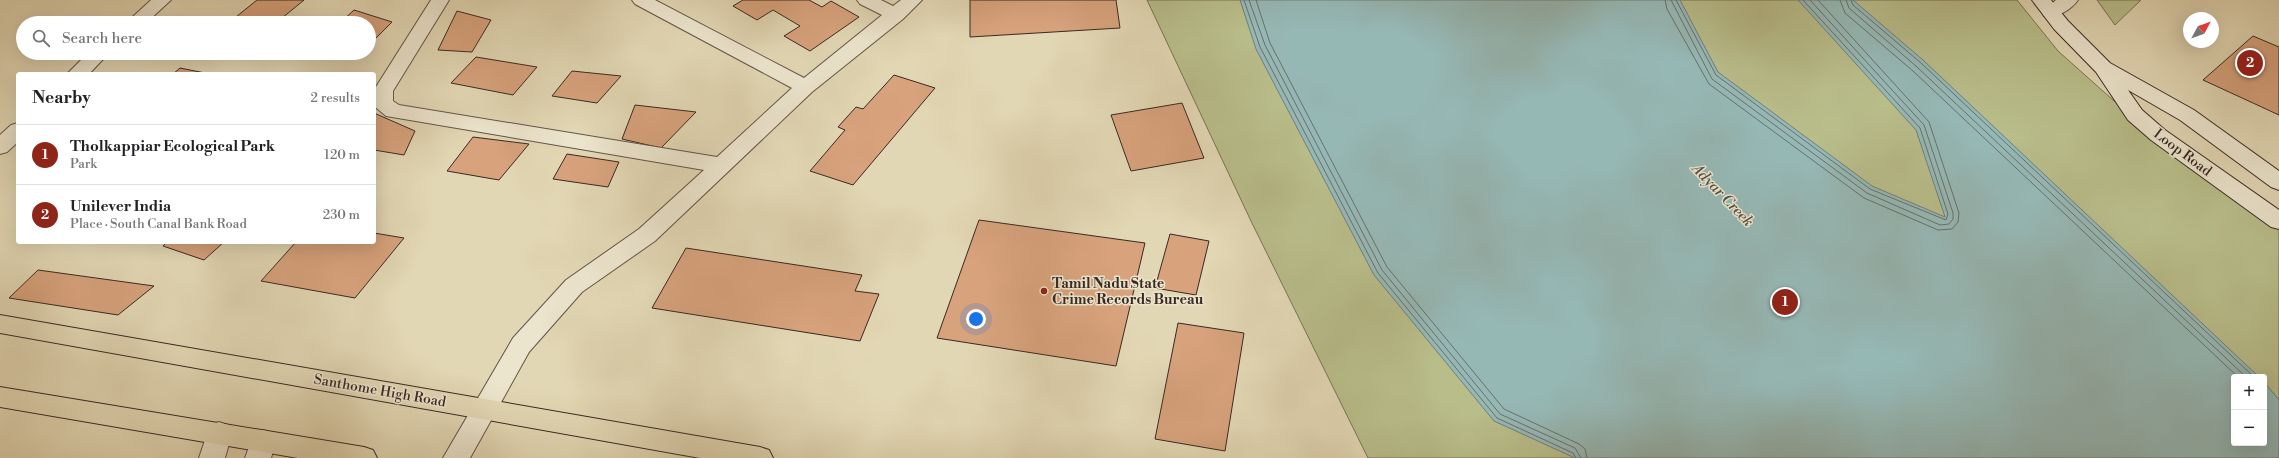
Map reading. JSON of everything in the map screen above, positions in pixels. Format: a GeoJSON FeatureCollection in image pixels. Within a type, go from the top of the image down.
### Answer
{"type":"FeatureCollection","features":[{"type":"Feature","properties":{"kind":"main road","name":"Santhome High Road"},"geometry":{"type":"LineString","coordinates":[[0,324],[485,408],[760,458]]}},
{"type":"Feature","properties":{"kind":"main road"},"geometry":{"type":"LineString","coordinates":[[0,397],[219,434],[260,449],[364,458]]}},
{"type":"Feature","properties":{"kind":"street"},"geometry":{"type":"LineString","coordinates":[[143,16],[162,0]]}},
{"type":"Feature","properties":{"kind":"street"},"geometry":{"type":"LineString","coordinates":[[440,0],[383,91],[383,104],[393,111],[721,165]]}},
{"type":"Feature","properties":{"kind":"street"},"geometry":{"type":"LineString","coordinates":[[641,0],[805,87]]}},
{"type":"Feature","properties":{"kind":"street"},"geometry":{"type":"LineString","coordinates":[[866,0],[896,14]]}},
{"type":"Feature","properties":{"kind":"street"},"geometry":{"type":"LineString","coordinates":[[456,458],[521,345],[574,286],[647,235],[805,87],[913,0]]}},
{"type":"Feature","properties":{"kind":"street"},"geometry":{"type":"LineString","coordinates":[[2069,0],[2046,6],[2103,67],[2187,115],[2279,182]]}},
{"type":"Feature","properties":{"kind":"street"},"geometry":{"type":"LineString","coordinates":[[79,72],[92,60]]}},
{"type":"Feature","properties":{"kind":"street","name":"Loop Road"},"geometry":{"type":"LineString","coordinates":[[2103,67],[2135,115],[2158,135],[2279,221]]}},
{"type":"Feature","properties":{"kind":"street"},"geometry":{"type":"LineString","coordinates":[[0,147],[16,132]]}},
{"type":"Feature","properties":{"kind":"street"},"geometry":{"type":"LineString","coordinates":[[212,458],[219,434]]}},
{"type":"Feature","properties":{"kind":"green space"},"geometry":{"type":"Polygon","coordinates":[[[1147,0],[2017,0],[2058,51],[2187,166],[2279,228],[2279,458],[1368,458],[1251,221],[1147,0]]]}},
{"type":"Feature","properties":{"kind":"green space"},"geometry":{"type":"Polygon","coordinates":[[[2097,0],[2141,0],[2115,25],[2097,0]]]}},
{"type":"Feature","properties":{"kind":"water","name":"Adyar Creek"},"geometry":{"type":"Polygon","coordinates":[[[1240,0],[1680,0],[1718,72],[1872,186],[1945,217],[1916,130],[1798,0],[1853,0],[1923,60],[2256,374],[2231,374],[2231,446],[2267,446],[2267,385],[2279,400],[2279,458],[1575,458],[1494,421],[1374,275],[1256,49],[1240,0]]]}},
{"type":"Feature","properties":{"kind":"building"},"geometry":{"type":"Polygon","coordinates":[[[257,0],[304,0],[285,16],[237,16],[257,0]]]}},
{"type":"Feature","properties":{"kind":"building"},"geometry":{"type":"Polygon","coordinates":[[[743,0],[809,0],[822,7],[831,1],[859,17],[810,51],[784,36],[800,26],[773,10],[757,20],[733,6],[743,0]]]}},
{"type":"Feature","properties":{"kind":"building"},"geometry":{"type":"Polygon","coordinates":[[[970,0],[1116,0],[1120,28],[970,37],[970,0]]]}},
{"type":"Feature","properties":{"kind":"building"},"geometry":{"type":"Polygon","coordinates":[[[354,10],[373,16],[348,16],[354,10]]]}},
{"type":"Feature","properties":{"kind":"building"},"geometry":{"type":"Polygon","coordinates":[[[457,11],[491,20],[472,52],[438,50],[457,11]]]}},
{"type":"Feature","properties":{"kind":"building"},"geometry":{"type":"Polygon","coordinates":[[[376,17],[392,22],[376,38],[376,17]]]}},
{"type":"Feature","properties":{"kind":"building"},"geometry":{"type":"Polygon","coordinates":[[[2253,36],[2279,47],[2279,115],[2203,80],[2253,36]]]}},
{"type":"Feature","properties":{"kind":"building"},"geometry":{"type":"Polygon","coordinates":[[[476,57],[537,67],[513,95],[451,83],[476,57]]]}},
{"type":"Feature","properties":{"kind":"building"},"geometry":{"type":"Polygon","coordinates":[[[180,68],[200,72],[175,72],[180,68]]]}},
{"type":"Feature","properties":{"kind":"building"},"geometry":{"type":"Polygon","coordinates":[[[572,71],[621,76],[597,103],[552,96],[572,71]]]}},
{"type":"Feature","properties":{"kind":"building"},"geometry":{"type":"Polygon","coordinates":[[[894,75],[935,88],[853,185],[810,171],[845,130],[838,127],[856,107],[863,109],[894,75]]]}},
{"type":"Feature","properties":{"kind":"building"},"geometry":{"type":"Polygon","coordinates":[[[1182,103],[1204,158],[1131,171],[1111,115],[1182,103]]]}},
{"type":"Feature","properties":{"kind":"building"},"geometry":{"type":"Polygon","coordinates":[[[635,105],[696,112],[661,148],[622,139],[635,105]]]}},
{"type":"Feature","properties":{"kind":"building"},"geometry":{"type":"Polygon","coordinates":[[[376,114],[415,131],[404,155],[376,150],[376,114]]]}},
{"type":"Feature","properties":{"kind":"building"},"geometry":{"type":"Polygon","coordinates":[[[473,137],[529,144],[499,180],[447,171],[473,137]]]}},
{"type":"Feature","properties":{"kind":"building"},"geometry":{"type":"Polygon","coordinates":[[[567,154],[619,162],[608,187],[553,179],[567,154]]]}},
{"type":"Feature","properties":{"kind":"building","name":"Tamil Nadu State Crime Records Bureau"},"geometry":{"type":"Polygon","coordinates":[[[979,220],[1145,243],[1116,366],[937,338],[979,220]]]}},
{"type":"Feature","properties":{"kind":"building"},"geometry":{"type":"Polygon","coordinates":[[[376,233],[404,238],[355,298],[261,281],[294,244],[376,244],[376,233]]]}},
{"type":"Feature","properties":{"kind":"building"},"geometry":{"type":"Polygon","coordinates":[[[1170,234],[1209,241],[1196,295],[1155,288],[1170,234]]]}},
{"type":"Feature","properties":{"kind":"building"},"geometry":{"type":"Polygon","coordinates":[[[165,244],[222,244],[204,260],[163,246],[165,244]]]}},
{"type":"Feature","properties":{"kind":"building"},"geometry":{"type":"Polygon","coordinates":[[[686,248],[862,275],[855,291],[879,294],[860,341],[652,308],[686,248]]]}},
{"type":"Feature","properties":{"kind":"building"},"geometry":{"type":"Polygon","coordinates":[[[38,270],[154,286],[118,315],[9,298],[38,270]]]}},
{"type":"Feature","properties":{"kind":"building"},"geometry":{"type":"Polygon","coordinates":[[[1178,323],[1244,333],[1225,451],[1155,439],[1178,323]]]}},
{"type":"Feature","properties":{"kind":"place","name":"Unilever India"},"geometry":{"type":"Point","coordinates":[2250,63]}},
{"type":"Feature","properties":{"kind":"place","name":"Tamil Nadu State Crime Records Bureau"},"geometry":{"type":"Point","coordinates":[1044,291]}},
{"type":"Feature","properties":{"kind":"place","name":"Tholkappiar Ecological Park"},"geometry":{"type":"Point","coordinates":[1785,302]}}]}
